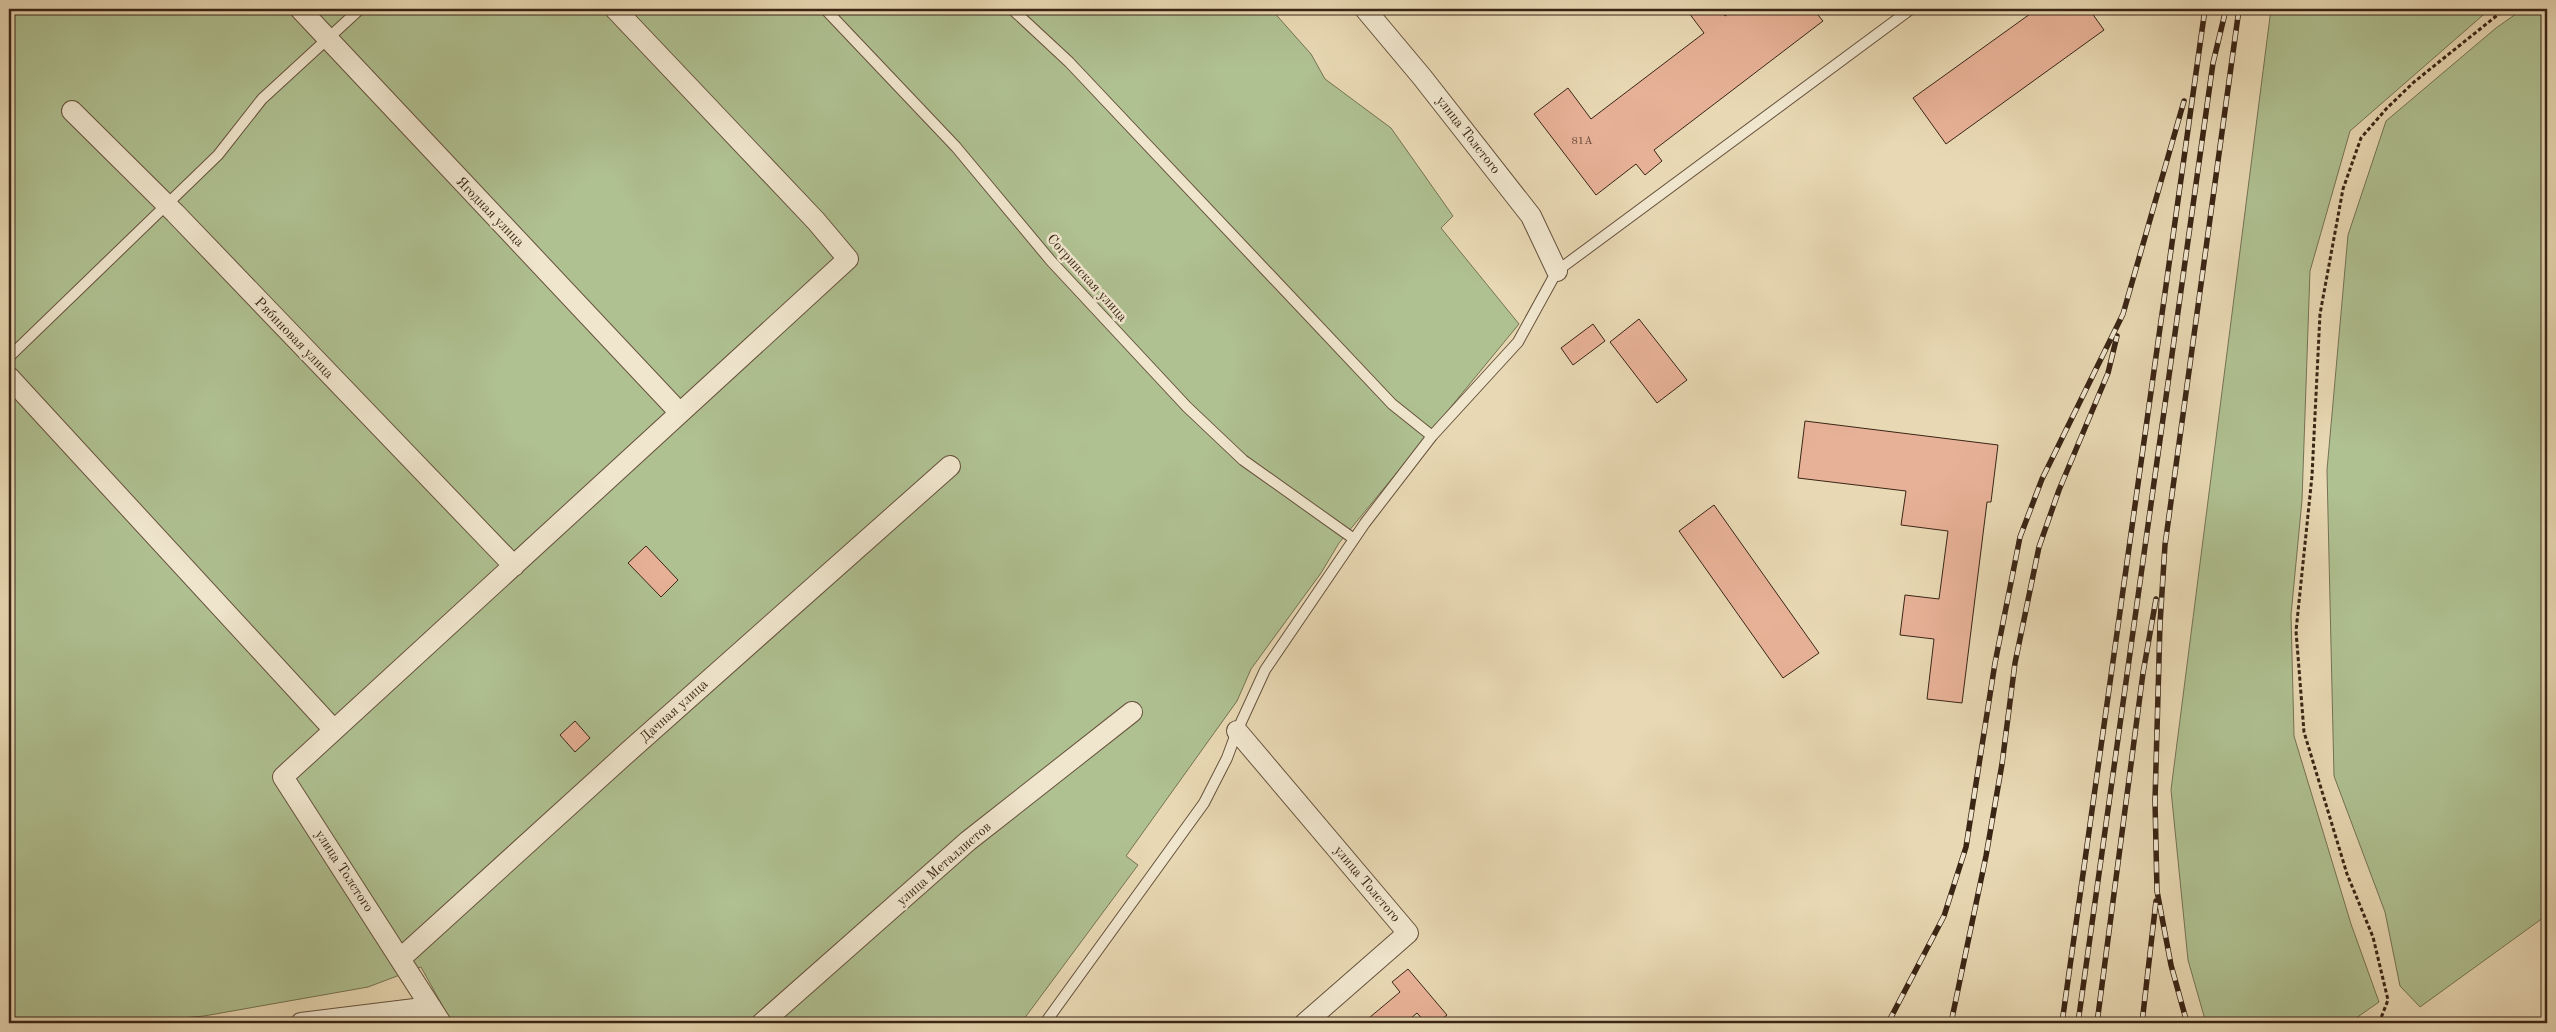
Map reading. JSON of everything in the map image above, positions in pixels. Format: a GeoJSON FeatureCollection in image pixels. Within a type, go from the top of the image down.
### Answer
{"type":"FeatureCollection","features":[{"type":"Feature","properties":{"kind":"street","name":"Ягодная улица"},"geometry":{"type":"LineString","coordinates":[[300,9],[680,413]]}},
{"type":"Feature","properties":{"kind":"street"},"geometry":{"type":"LineString","coordinates":[[9,378],[334,730],[848,259],[810,214],[615,9]]}},
{"type":"Feature","properties":{"kind":"street","name":"улица Толстого"},"geometry":{"type":"LineString","coordinates":[[1364,9],[1422,77],[1531,216],[1557,271]]}},
{"type":"Feature","properties":{"kind":"street","name":"Рябиновая улица"},"geometry":{"type":"LineString","coordinates":[[72,111],[166,206],[176,213],[514,566]]}},
{"type":"Feature","properties":{"kind":"street","name":"Дачная улица"},"geometry":{"type":"LineString","coordinates":[[400,959],[950,466]]}},
{"type":"Feature","properties":{"kind":"street","name":"улица Металлистов"},"geometry":{"type":"LineString","coordinates":[[762,1023],[968,842],[1132,712]]}},
{"type":"Feature","properties":{"kind":"street","name":"улица Толстого"},"geometry":{"type":"LineString","coordinates":[[334,730],[283,776],[436,1015]]}},
{"type":"Feature","properties":{"kind":"street","name":"улица Толстого"},"geometry":{"type":"LineString","coordinates":[[1236,731],[1408,933],[1305,1023]]}},
{"type":"Feature","properties":{"kind":"street"},"geometry":{"type":"LineString","coordinates":[[301,1023],[436,1015]]}},
{"type":"Feature","properties":{"kind":"lane"},"geometry":{"type":"LineString","coordinates":[[9,357],[218,155],[262,99],[327,37],[360,9]]}},
{"type":"Feature","properties":{"kind":"lane","name":"Согринская улица"},"geometry":{"type":"LineString","coordinates":[[825,9],[956,147],[1051,261],[1187,406],[1243,460],[1354,539]]}},
{"type":"Feature","properties":{"kind":"lane"},"geometry":{"type":"LineString","coordinates":[[1012,9],[1069,62],[1392,404],[1432,436]]}},
{"type":"Feature","properties":{"kind":"lane"},"geometry":{"type":"LineString","coordinates":[[1045,1023],[1204,803],[1227,758],[1236,731],[1265,670],[1354,539],[1432,436],[1518,342],[1557,271],[1912,9]]}},
{"type":"Feature","properties":{"kind":"path"},"geometry":{"type":"LineString","coordinates":[[2379,1023],[2388,1000],[2373,937],[2346,874],[2304,732],[2296,630],[2312,476],[2320,314],[2343,189],[2361,138],[2387,108],[2414,82],[2505,9]]}},
{"type":"Feature","properties":{"kind":"green space"},"geometry":{"type":"Polygon","coordinates":[[[9,9],[1271,9],[1311,54],[1325,79],[1391,128],[1453,216],[1441,228],[1519,324],[1339,543],[1321,573],[1251,669],[1237,701],[1126,856],[1138,865],[1021,1023],[452,1023],[421,967],[368,987],[204,1016],[126,1023],[9,1023],[9,9]]]}},
{"type":"Feature","properties":{"kind":"green space"},"geometry":{"type":"Polygon","coordinates":[[[2271,9],[2490,9],[2350,131],[2310,271],[2302,500],[2291,615],[2294,736],[2351,924],[2379,1002],[2349,1023],[2206,1023],[2188,960],[2171,790],[2271,9]]]}},
{"type":"Feature","properties":{"kind":"green space"},"geometry":{"type":"Polygon","coordinates":[[[2523,9],[2547,9],[2547,915],[2420,1007],[2400,986],[2385,912],[2334,776],[2327,470],[2348,235],[2386,121],[2496,28],[2523,9]]]}},
{"type":"Feature","properties":{"kind":"building"},"geometry":{"type":"Polygon","coordinates":[[[1686,9],[1720,9],[1725,16],[1735,9],[1813,9],[1823,21],[1654,150],[1662,161],[1645,175],[1636,164],[1596,195],[1534,114],[1568,88],[1591,119],[1704,33],[1686,9]]]}},
{"type":"Feature","properties":{"kind":"building"},"geometry":{"type":"Polygon","coordinates":[[[2037,9],[2089,9],[2104,30],[1946,144],[1913,98],[2037,9]]]}},
{"type":"Feature","properties":{"kind":"building"},"geometry":{"type":"Polygon","coordinates":[[[1639,319],[1687,380],[1657,403],[1610,342],[1639,319]]]}},
{"type":"Feature","properties":{"kind":"building"},"geometry":{"type":"Polygon","coordinates":[[[1593,324],[1605,341],[1573,365],[1561,348],[1593,324]]]}},
{"type":"Feature","properties":{"kind":"building"},"geometry":{"type":"Polygon","coordinates":[[[1805,421],[1998,445],[1991,502],[1987,502],[1962,703],[1927,699],[1934,639],[1900,635],[1905,595],[1939,599],[1948,531],[1901,525],[1906,491],[1798,478],[1805,421]]]}},
{"type":"Feature","properties":{"kind":"building"},"geometry":{"type":"Polygon","coordinates":[[[1714,505],[1819,653],[1783,678],[1679,531],[1714,505]]]}},
{"type":"Feature","properties":{"kind":"building"},"geometry":{"type":"Polygon","coordinates":[[[646,546],[678,580],[661,597],[628,563],[646,546]]]}},
{"type":"Feature","properties":{"kind":"building"},"geometry":{"type":"Polygon","coordinates":[[[575,721],[590,738],[575,752],[560,735],[575,721]]]}},
{"type":"Feature","properties":{"kind":"building"},"geometry":{"type":"Polygon","coordinates":[[[1408,969],[1447,1015],[1437,1023],[1426,1023],[1417,1013],[1405,1023],[1363,1023],[1400,992],[1392,982],[1408,969]]]}},
{"type":"Feature","properties":{"kind":"railway"},"geometry":{"type":"LineString","coordinates":[[2062,1023],[2205,9]]}},
{"type":"Feature","properties":{"kind":"railway"},"geometry":{"type":"LineString","coordinates":[[2078,1023],[2213,63],[2226,9]]}},
{"type":"Feature","properties":{"kind":"railway"},"geometry":{"type":"LineString","coordinates":[[2187,1023],[2171,965],[2157,891],[2155,801],[2160,624],[2165,545],[2239,9]]}},
{"type":"Feature","properties":{"kind":"railway"},"geometry":{"type":"LineString","coordinates":[[1888,1023],[1944,916],[1966,847],[1995,663],[2020,537],[2042,479],[2123,314],[2184,101]]}},
{"type":"Feature","properties":{"kind":"railway"},"geometry":{"type":"LineString","coordinates":[[1951,1023],[1986,856],[2002,764],[2015,663],[2039,547],[2059,490],[2108,373],[2117,336]]}},
{"type":"Feature","properties":{"kind":"railway"},"geometry":{"type":"LineString","coordinates":[[2097,1023],[2143,673],[2156,599]]}},
{"type":"Feature","properties":{"kind":"railway"},"geometry":{"type":"LineString","coordinates":[[2142,1023],[2156,901]]}}]}
